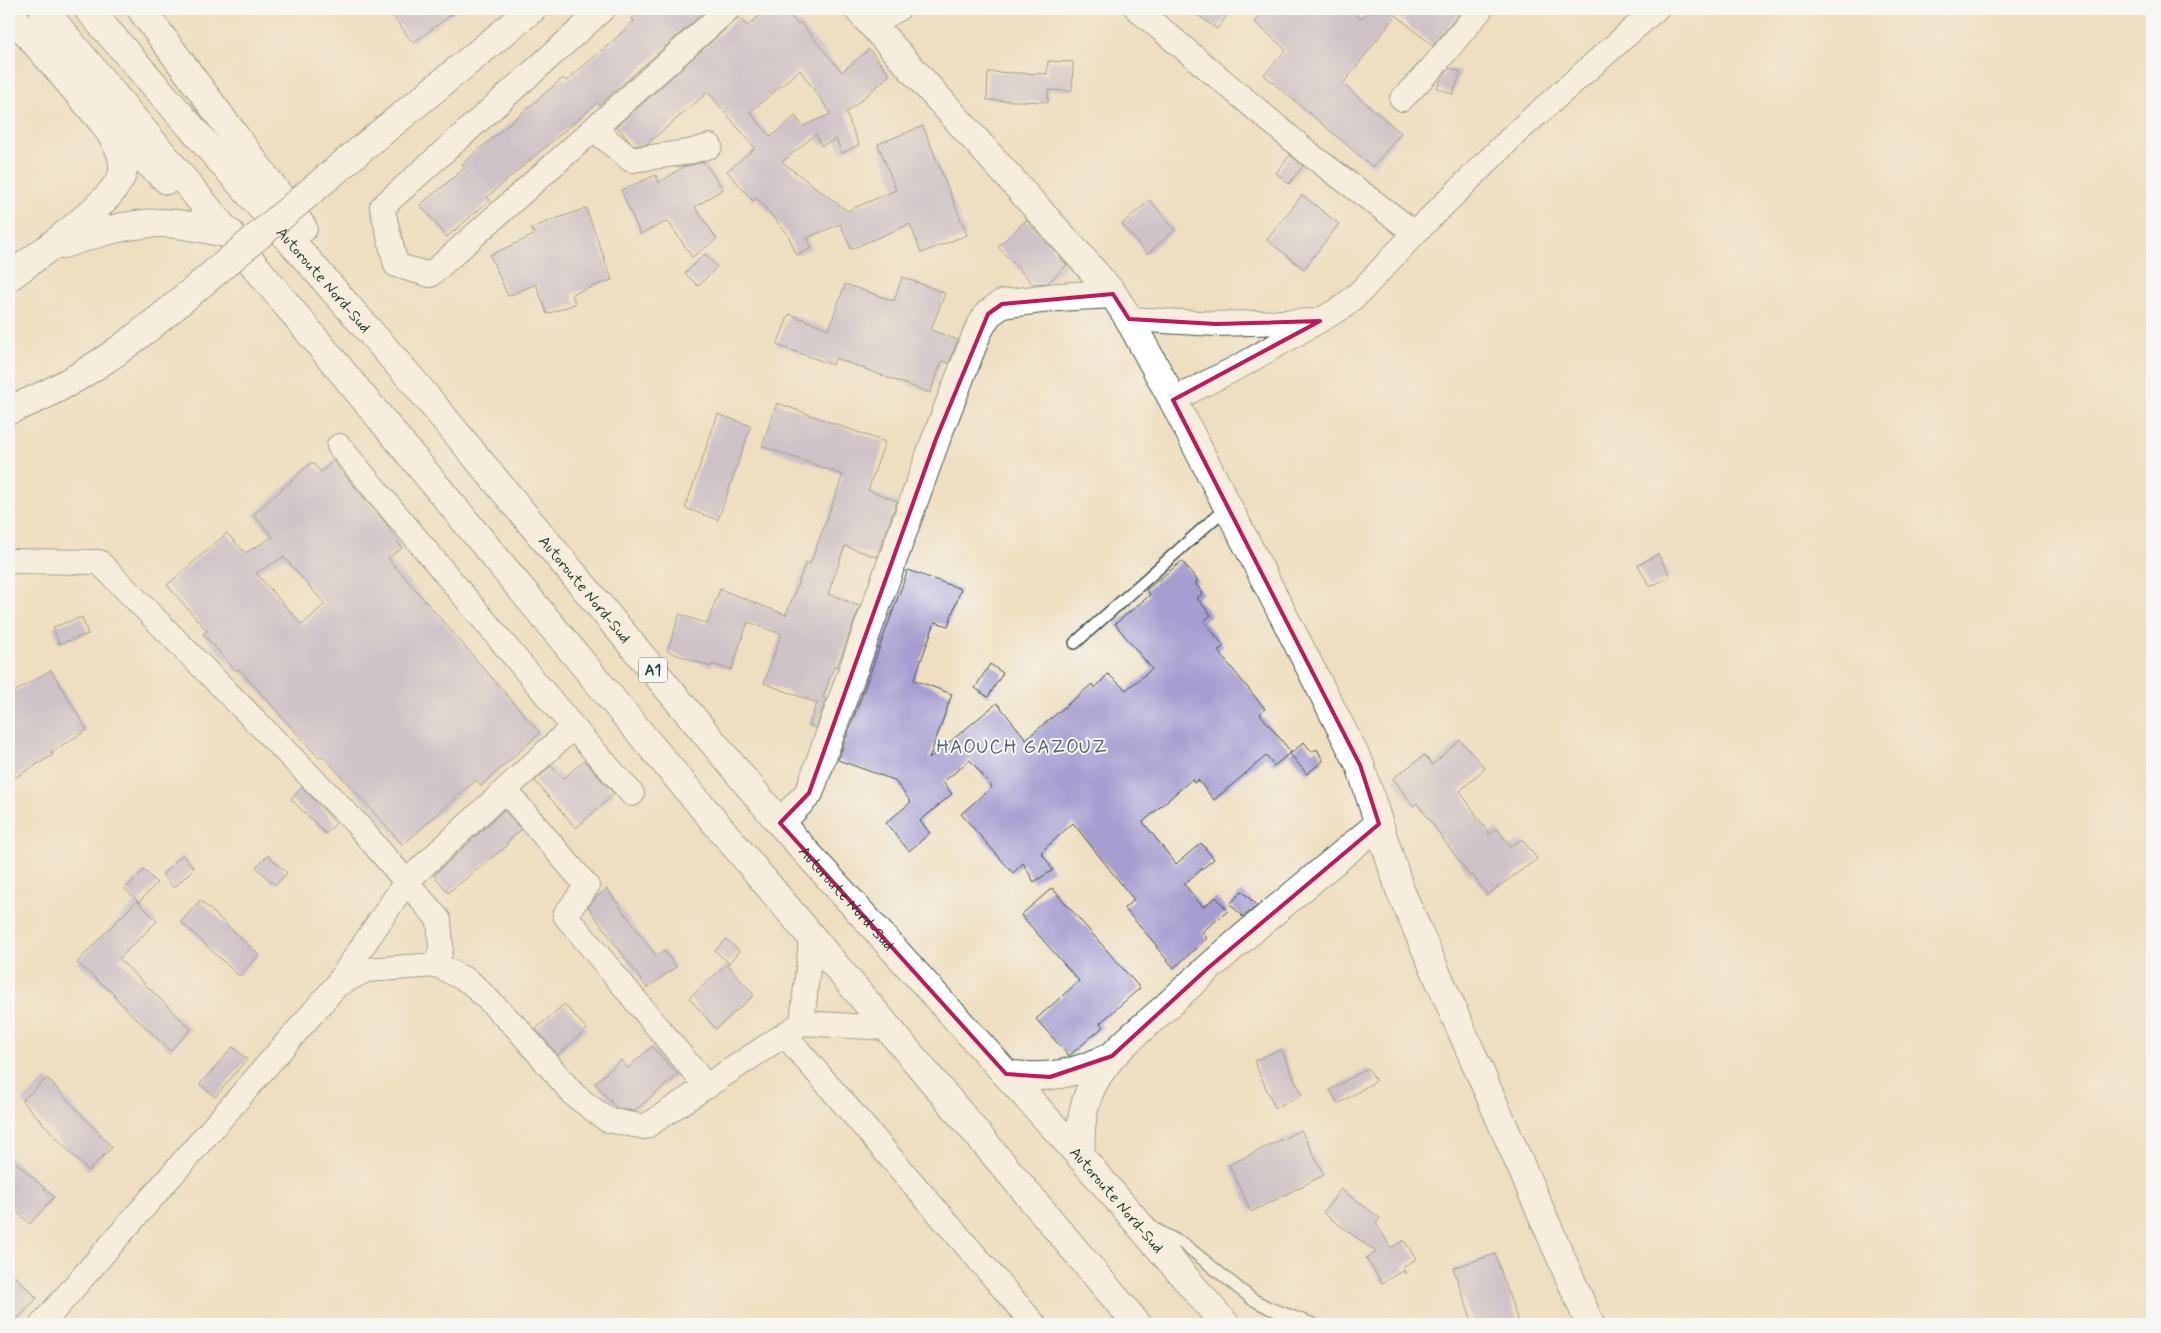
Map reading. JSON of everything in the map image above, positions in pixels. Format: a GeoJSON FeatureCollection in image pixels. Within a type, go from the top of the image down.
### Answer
{"type":"FeatureCollection","features":[{"type":"Feature","properties":{"kind":"main road"},"geometry":{"type":"LineString","coordinates":[[43,9],[635,726],[1137,1324]]}},
{"type":"Feature","properties":{"kind":"main road","name":"Autoroute Nord-Sud"},"geometry":{"type":"LineString","coordinates":[[88,9],[413,381],[780,823],[1081,1157],[1225,1324]]}},
{"type":"Feature","properties":{"kind":"main road"},"geometry":{"type":"LineString","coordinates":[[141,9],[235,134],[413,381]]}},
{"type":"Feature","properties":{"kind":"main road"},"geometry":{"type":"LineString","coordinates":[[9,410],[64,386],[96,367],[144,332],[348,160],[532,9]]}},
{"type":"Feature","properties":{"kind":"main road"},"geometry":{"type":"LineString","coordinates":[[9,12],[102,122],[118,146],[122,156],[123,171],[112,193],[47,249],[9,277]]}},
{"type":"Feature","properties":{"kind":"main road"},"geometry":{"type":"LineString","coordinates":[[865,16],[1112,294],[1129,319],[1173,400],[1360,765],[1400,890],[1590,1324]]}},
{"type":"Feature","properties":{"kind":"main road"},"geometry":{"type":"LineString","coordinates":[[102,122],[184,195],[222,224]]}},
{"type":"Feature","properties":{"kind":"main road"},"geometry":{"type":"LineString","coordinates":[[47,249],[110,229],[140,224],[163,223],[186,226],[222,224]]}},
{"type":"Feature","properties":{"kind":"main road"},"geometry":{"type":"LineString","coordinates":[[780,823],[809,793],[936,439],[978,331],[988,314],[1002,304],[1058,297],[1112,294]]}},
{"type":"Feature","properties":{"kind":"main road"},"geometry":{"type":"LineString","coordinates":[[1081,1157],[1081,1121],[1088,1093],[1112,1056],[1208,968],[1378,824]]}},
{"type":"Feature","properties":{"kind":"main road"},"geometry":{"type":"LineString","coordinates":[[1006,1074],[1050,1077],[1085,1068],[1112,1056]]}},
{"type":"Feature","properties":{"kind":"street"},"geometry":{"type":"LineString","coordinates":[[603,9],[382,207],[396,265],[430,275],[728,9]]}},
{"type":"Feature","properties":{"kind":"street"},"geometry":{"type":"LineString","coordinates":[[865,16],[898,9]]}},
{"type":"Feature","properties":{"kind":"street"},"geometry":{"type":"LineString","coordinates":[[1137,9],[1312,156],[1415,233]]}},
{"type":"Feature","properties":{"kind":"street"},"geometry":{"type":"LineString","coordinates":[[1402,99],[1431,69],[1481,9]]}},
{"type":"Feature","properties":{"kind":"street"},"geometry":{"type":"LineString","coordinates":[[1173,400],[1242,365],[1320,321],[1358,295],[1415,233],[1518,131],[1656,9]]}},
{"type":"Feature","properties":{"kind":"street"},"geometry":{"type":"LineString","coordinates":[[594,129],[631,160],[689,152],[710,146]]}},
{"type":"Feature","properties":{"kind":"street"},"geometry":{"type":"LineString","coordinates":[[1129,319],[1216,324],[1320,321]]}},
{"type":"Feature","properties":{"kind":"street"},"geometry":{"type":"LineString","coordinates":[[339,446],[573,727],[632,794]]}},
{"type":"Feature","properties":{"kind":"street"},"geometry":{"type":"LineString","coordinates":[[9,562],[99,562],[355,822],[438,920],[441,948],[437,965]]}},
{"type":"Feature","properties":{"kind":"street"},"geometry":{"type":"LineString","coordinates":[[42,1324],[336,985],[406,882],[573,727]]}},
{"type":"Feature","properties":{"kind":"street"},"geometry":{"type":"LineString","coordinates":[[505,790],[587,886],[565,915],[707,1087]]}},
{"type":"Feature","properties":{"kind":"street"},"geometry":{"type":"LineString","coordinates":[[794,1029],[810,950],[810,935]]}},
{"type":"Feature","properties":{"kind":"street"},"geometry":{"type":"LineString","coordinates":[[336,985],[366,970],[437,965],[470,982],[518,1029],[574,1095],[608,1120],[646,1127],[794,1029],[888,1028]]}},
{"type":"Feature","properties":{"kind":"street"},"geometry":{"type":"LineString","coordinates":[[794,1029],[1034,1324]]}},
{"type":"Feature","properties":{"kind":"lane"},"geometry":{"type":"LineString","coordinates":[[1075,643],[1227,507]]}},
{"type":"Feature","properties":{"kind":"lane"},"geometry":{"type":"LineString","coordinates":[[1133,1217],[1185,1245],[1252,1299],[1268,1308],[1313,1324]]}},
{"type":"Feature","properties":{"kind":"highlighted area"},"geometry":{"type":"Polygon","coordinates":[[[1113,294],[1129,319],[1216,324],[1320,321],[1173,400],[1360,765],[1379,824],[1208,968],[1112,1056],[1050,1077],[1006,1074],[780,823],[809,793],[936,439],[988,314],[1002,304],[1113,294]]]}},
{"type":"Feature","properties":{"kind":"building"},"geometry":{"type":"Polygon","coordinates":[[[388,9],[459,9],[413,43],[388,9]]]}},
{"type":"Feature","properties":{"kind":"building"},"geometry":{"type":"Polygon","coordinates":[[[643,9],[708,9],[599,105],[597,103],[487,197],[490,200],[447,237],[420,205],[465,168],[462,164],[563,78],[566,81],[614,40],[634,21],[632,18],[643,9]]]}},
{"type":"Feature","properties":{"kind":"building"},"geometry":{"type":"Polygon","coordinates":[[[768,9],[785,9],[798,24],[800,22],[842,72],[869,49],[890,75],[846,113],[859,145],[842,153],[836,139],[821,146],[816,134],[782,162],[847,211],[896,190],[878,144],[923,126],[967,235],[921,253],[910,224],[851,249],[840,224],[807,238],[812,248],[797,255],[787,233],[757,198],[753,201],[727,171],[755,148],[708,92],[647,144],[635,146],[628,140],[617,126],[739,17],[747,26],[768,9]],[[800,70],[750,112],[771,137],[795,116],[803,126],[831,114],[800,70]]]}},
{"type":"Feature","properties":{"kind":"building"},"geometry":{"type":"Polygon","coordinates":[[[1189,9],[1232,9],[1217,29],[1189,9]]]}},
{"type":"Feature","properties":{"kind":"building"},"geometry":{"type":"Polygon","coordinates":[[[1267,9],[1351,9],[1360,19],[1373,9],[1463,9],[1433,46],[1396,15],[1343,84],[1401,133],[1373,167],[1264,75],[1286,50],[1255,22],[1267,9]]]}},
{"type":"Feature","properties":{"kind":"building"},"geometry":{"type":"Polygon","coordinates":[[[1048,61],[1073,62],[1072,91],[1048,90],[1048,102],[987,100],[988,72],[1047,74],[1048,61]]]}},
{"type":"Feature","properties":{"kind":"building"},"geometry":{"type":"Polygon","coordinates":[[[1450,68],[1461,72],[1453,94],[1437,88],[1441,79],[1450,68]]]}},
{"type":"Feature","properties":{"kind":"building"},"geometry":{"type":"Polygon","coordinates":[[[1290,155],[1303,166],[1289,184],[1276,173],[1290,155]]]}},
{"type":"Feature","properties":{"kind":"building"},"geometry":{"type":"Polygon","coordinates":[[[704,162],[723,189],[695,207],[717,239],[692,257],[668,221],[640,234],[621,190],[656,175],[659,183],[683,167],[704,162]]]}},
{"type":"Feature","properties":{"kind":"building"},"geometry":{"type":"Polygon","coordinates":[[[1302,195],[1339,224],[1304,269],[1267,240],[1302,195]]]}},
{"type":"Feature","properties":{"kind":"building"},"geometry":{"type":"Polygon","coordinates":[[[1150,200],[1175,230],[1147,254],[1122,224],[1150,200]]]}},
{"type":"Feature","properties":{"kind":"building"},"geometry":{"type":"Polygon","coordinates":[[[586,208],[612,280],[572,294],[575,304],[547,314],[536,284],[508,296],[490,255],[534,235],[531,228],[586,208]]]}},
{"type":"Feature","properties":{"kind":"building"},"geometry":{"type":"Polygon","coordinates":[[[1026,220],[1067,265],[1048,283],[1033,284],[998,247],[1026,220]]]}},
{"type":"Feature","properties":{"kind":"building"},"geometry":{"type":"Polygon","coordinates":[[[705,254],[717,267],[698,286],[685,273],[705,254]]]}},
{"type":"Feature","properties":{"kind":"building"},"geometry":{"type":"Polygon","coordinates":[[[902,277],[945,293],[931,330],[958,340],[949,363],[942,361],[930,393],[835,358],[833,365],[777,345],[789,314],[829,329],[845,284],[894,301],[902,277]]]}},
{"type":"Feature","properties":{"kind":"building"},"geometry":{"type":"Polygon","coordinates":[[[777,403],[885,442],[868,490],[897,501],[877,557],[845,546],[828,594],[860,606],[837,667],[834,666],[823,698],[826,699],[816,728],[809,725],[817,703],[764,683],[781,634],[748,622],[731,670],[712,664],[711,667],[667,651],[680,614],[707,624],[720,589],[786,615],[806,562],[810,564],[843,475],[762,446],[777,403]]]}},
{"type":"Feature","properties":{"kind":"building"},"geometry":{"type":"Polygon","coordinates":[[[718,414],[751,426],[718,520],[685,508],[718,414]]]}},
{"type":"Feature","properties":{"kind":"building"},"geometry":{"type":"Polygon","coordinates":[[[333,461],[388,526],[402,548],[388,558],[540,733],[481,786],[476,780],[403,845],[323,756],[319,758],[239,669],[236,671],[203,634],[207,631],[167,585],[227,533],[245,553],[273,537],[253,515],[312,462],[321,472],[333,461]],[[284,557],[256,573],[302,625],[325,604],[284,557]]]}},
{"type":"Feature","properties":{"kind":"building"},"geometry":{"type":"Polygon","coordinates":[[[1658,554],[1670,576],[1650,587],[1638,565],[1658,554]]]}},
{"type":"Feature","properties":{"kind":"building"},"geometry":{"type":"Polygon","coordinates":[[[1182,561],[1198,581],[1195,583],[1203,593],[1197,598],[1211,615],[1204,621],[1224,646],[1218,651],[1265,709],[1260,714],[1291,752],[1274,766],[1266,756],[1214,800],[1198,780],[1194,783],[1192,779],[1143,822],[1176,864],[1201,843],[1214,859],[1184,884],[1203,907],[1216,897],[1228,911],[1202,932],[1207,938],[1174,968],[1124,908],[1134,900],[1073,823],[1041,852],[1053,870],[1034,882],[1023,863],[1013,873],[961,814],[992,787],[970,760],[943,782],[952,794],[920,821],[930,833],[909,851],[886,823],[911,802],[894,780],[838,760],[908,570],[961,589],[948,626],[935,622],[914,680],[952,694],[929,759],[997,703],[1026,739],[1092,684],[1095,688],[1108,674],[1126,690],[1152,669],[1115,624],[1150,595],[1146,590],[1182,561]]]}},
{"type":"Feature","properties":{"kind":"building"},"geometry":{"type":"Polygon","coordinates":[[[82,617],[88,634],[59,644],[53,627],[82,617]]]}},
{"type":"Feature","properties":{"kind":"building"},"geometry":{"type":"Polygon","coordinates":[[[990,664],[1003,673],[988,697],[975,688],[990,664]]]}},
{"type":"Feature","properties":{"kind":"building"},"geometry":{"type":"Polygon","coordinates":[[[51,670],[87,730],[51,752],[53,755],[9,781],[9,695],[51,670]]]}},
{"type":"Feature","properties":{"kind":"building"},"geometry":{"type":"Polygon","coordinates":[[[1460,740],[1485,768],[1460,791],[1489,834],[1497,828],[1510,847],[1522,839],[1537,859],[1487,895],[1472,874],[1470,876],[1417,803],[1413,806],[1393,778],[1425,755],[1432,765],[1460,740]]]}},
{"type":"Feature","properties":{"kind":"building"},"geometry":{"type":"Polygon","coordinates":[[[1304,742],[1312,752],[1317,749],[1323,761],[1307,774],[1290,754],[1304,742]]]}},
{"type":"Feature","properties":{"kind":"building"},"geometry":{"type":"Polygon","coordinates":[[[584,760],[614,794],[576,828],[535,781],[551,766],[563,779],[584,760]]]}},
{"type":"Feature","properties":{"kind":"building"},"geometry":{"type":"Polygon","coordinates":[[[302,787],[336,823],[326,834],[291,799],[302,787]]]}},
{"type":"Feature","properties":{"kind":"building"},"geometry":{"type":"Polygon","coordinates":[[[504,810],[521,830],[506,843],[508,845],[448,893],[434,875],[504,810]]]}},
{"type":"Feature","properties":{"kind":"building"},"geometry":{"type":"Polygon","coordinates":[[[182,855],[194,868],[174,888],[162,875],[182,855]]]}},
{"type":"Feature","properties":{"kind":"building"},"geometry":{"type":"Polygon","coordinates":[[[268,855],[287,873],[275,885],[256,867],[268,855]]]}},
{"type":"Feature","properties":{"kind":"building"},"geometry":{"type":"Polygon","coordinates":[[[144,870],[157,883],[139,902],[125,889],[144,870]]]}},
{"type":"Feature","properties":{"kind":"building"},"geometry":{"type":"Polygon","coordinates":[[[1052,888],[1140,988],[1100,1023],[1103,1027],[1069,1056],[1036,1019],[1079,981],[1021,915],[1052,888]]]}},
{"type":"Feature","properties":{"kind":"building"},"geometry":{"type":"Polygon","coordinates":[[[607,889],[656,956],[664,950],[676,967],[647,988],[588,907],[596,897],[607,889]]]}},
{"type":"Feature","properties":{"kind":"building"},"geometry":{"type":"Polygon","coordinates":[[[1242,891],[1257,906],[1243,917],[1230,904],[1242,891]]]}},
{"type":"Feature","properties":{"kind":"building"},"geometry":{"type":"Polygon","coordinates":[[[200,900],[259,955],[239,976],[181,922],[200,900]]]}},
{"type":"Feature","properties":{"kind":"building"},"geometry":{"type":"Polygon","coordinates":[[[137,901],[157,921],[119,959],[191,1029],[170,1051],[113,996],[115,995],[77,963],[137,901]]]}},
{"type":"Feature","properties":{"kind":"building"},"geometry":{"type":"Polygon","coordinates":[[[726,939],[739,951],[729,963],[715,951],[726,939]]]}},
{"type":"Feature","properties":{"kind":"building"},"geometry":{"type":"Polygon","coordinates":[[[727,964],[754,995],[716,1029],[689,998],[727,964]]]}},
{"type":"Feature","properties":{"kind":"building"},"geometry":{"type":"Polygon","coordinates":[[[564,1004],[587,1029],[558,1055],[536,1029],[564,1004]]]}},
{"type":"Feature","properties":{"kind":"building"},"geometry":{"type":"Polygon","coordinates":[[[652,1046],[678,1075],[634,1111],[616,1108],[595,1083],[621,1060],[628,1068],[652,1046]]]}},
{"type":"Feature","properties":{"kind":"building"},"geometry":{"type":"Polygon","coordinates":[[[233,1047],[247,1059],[215,1097],[200,1084],[233,1047]]]}},
{"type":"Feature","properties":{"kind":"building"},"geometry":{"type":"Polygon","coordinates":[[[1281,1049],[1302,1095],[1275,1108],[1254,1061],[1281,1049]]]}},
{"type":"Feature","properties":{"kind":"building"},"geometry":{"type":"Polygon","coordinates":[[[1368,1068],[1376,1081],[1338,1104],[1330,1090],[1368,1068]]]}},
{"type":"Feature","properties":{"kind":"building"},"geometry":{"type":"Polygon","coordinates":[[[47,1078],[112,1147],[88,1171],[22,1101],[47,1078]]]}},
{"type":"Feature","properties":{"kind":"building"},"geometry":{"type":"Polygon","coordinates":[[[1301,1130],[1324,1175],[1251,1212],[1229,1165],[1301,1130]]]}},
{"type":"Feature","properties":{"kind":"building"},"geometry":{"type":"Polygon","coordinates":[[[9,1156],[54,1197],[30,1224],[9,1204],[9,1156]]]}},
{"type":"Feature","properties":{"kind":"building"},"geometry":{"type":"Polygon","coordinates":[[[1341,1189],[1380,1218],[1376,1223],[1391,1248],[1404,1240],[1416,1259],[1402,1267],[1406,1274],[1402,1271],[1382,1283],[1366,1258],[1376,1252],[1323,1213],[1341,1189]]]}},
{"type":"Feature","properties":{"kind":"building"},"geometry":{"type":"Polygon","coordinates":[[[1495,1254],[1519,1324],[1473,1324],[1453,1268],[1495,1254]]]}},
{"type":"Feature","properties":{"kind":"building"},"geometry":{"type":"Polygon","coordinates":[[[9,1271],[37,1298],[13,1324],[9,1324],[9,1271]]]}},
{"type":"Feature","properties":{"kind":"district","name":"HAOUCH GAZOUZ"},"geometry":{"type":"Point","coordinates":[1022,746]}}]}
